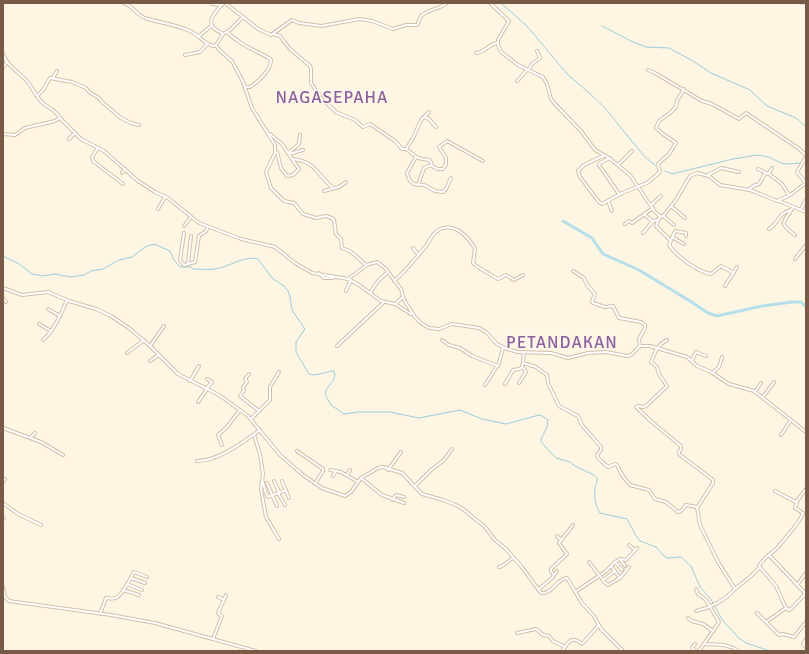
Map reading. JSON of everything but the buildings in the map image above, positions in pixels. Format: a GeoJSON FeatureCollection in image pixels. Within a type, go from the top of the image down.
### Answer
{"type":"FeatureCollection","features":[{"type":"Feature","properties":{"kind":"street"},"geometry":{"type":"LineString","coordinates":[[124,3],[130,5],[145,18],[174,24],[191,31],[207,44],[213,46],[216,45]]}},
{"type":"Feature","properties":{"kind":"street"},"geometry":{"type":"LineString","coordinates":[[199,36],[212,26],[213,16],[224,3],[260,30],[270,35],[273,34],[280,36],[290,50],[312,69],[310,79],[311,84],[321,98],[333,110],[341,115],[354,119],[363,127],[370,124],[395,141],[402,149],[406,149],[416,157],[429,160],[432,165],[441,169],[446,166],[446,158],[439,147],[447,141],[483,160]]}},
{"type":"Feature","properties":{"kind":"street"},"geometry":{"type":"LineString","coordinates":[[273,34],[292,20],[299,23],[320,26],[360,19],[372,21],[392,28],[415,25],[418,24],[420,18],[424,14],[442,7],[447,3]]}},
{"type":"Feature","properties":{"kind":"street"},"geometry":{"type":"LineString","coordinates":[[490,3],[509,21],[497,43]]}},
{"type":"Feature","properties":{"kind":"street"},"geometry":{"type":"LineString","coordinates":[[212,4],[221,6]]}},
{"type":"Feature","properties":{"kind":"street"},"geometry":{"type":"LineString","coordinates":[[216,45],[223,34],[230,30],[242,17]]}},
{"type":"Feature","properties":{"kind":"street"},"geometry":{"type":"LineString","coordinates":[[212,26],[223,34]]}},
{"type":"Feature","properties":{"kind":"street"},"geometry":{"type":"LineString","coordinates":[[226,32],[244,46],[271,60],[270,66],[257,82],[250,87],[245,87]]}},
{"type":"Feature","properties":{"kind":"street"},"geometry":{"type":"LineString","coordinates":[[476,54],[480,53],[489,45],[497,43]]}},
{"type":"Feature","properties":{"kind":"street"},"geometry":{"type":"LineString","coordinates":[[497,43],[503,54],[528,70],[543,77],[554,104],[581,131],[595,150],[610,158],[630,174],[652,208],[674,225]]}},
{"type":"Feature","properties":{"kind":"street"},"geometry":{"type":"LineString","coordinates":[[185,56],[199,53],[207,44]]}},
{"type":"Feature","properties":{"kind":"street"},"geometry":{"type":"LineString","coordinates":[[216,45],[219,50],[232,61],[245,87],[252,108],[275,145],[281,168],[288,176],[293,175],[298,169],[282,144],[266,130]]}},
{"type":"Feature","properties":{"kind":"street"},"geometry":{"type":"LineString","coordinates":[[517,81],[532,64],[540,58],[537,51]]}},
{"type":"Feature","properties":{"kind":"street"},"geometry":{"type":"LineString","coordinates":[[3,54],[7,62],[28,82],[44,104],[58,114],[60,118],[82,140],[106,153],[140,183],[165,197],[191,217],[208,227],[241,239],[273,246],[295,263],[312,273],[319,273],[349,280],[384,302],[395,304],[413,315],[421,323],[432,328],[440,329],[452,324],[479,328],[486,332],[497,344],[503,348],[513,351],[551,353],[568,358],[584,353],[601,352],[627,356],[631,355],[640,346],[650,346],[687,357],[699,367],[729,384],[755,392],[806,432]]}},
{"type":"Feature","properties":{"kind":"street"},"geometry":{"type":"LineString","coordinates":[[3,68],[7,62]]}},
{"type":"Feature","properties":{"kind":"street"},"geometry":{"type":"LineString","coordinates":[[648,70],[655,72],[702,100],[739,119],[746,114],[798,148],[806,156],[797,170],[798,174],[806,183],[789,196],[779,201]]}},
{"type":"Feature","properties":{"kind":"street"},"geometry":{"type":"LineString","coordinates":[[53,78],[57,71]]}},
{"type":"Feature","properties":{"kind":"street"},"geometry":{"type":"LineString","coordinates":[[37,96],[44,90],[48,78],[72,82],[86,88],[102,103],[126,121],[139,125]]}},
{"type":"Feature","properties":{"kind":"street"},"geometry":{"type":"LineString","coordinates":[[605,155],[578,170],[578,173],[600,204],[604,204],[619,194],[650,181],[660,172],[658,164],[667,156],[676,145],[676,142],[656,128],[660,120],[676,107],[677,101],[684,89]]}},
{"type":"Feature","properties":{"kind":"street"},"geometry":{"type":"LineString","coordinates":[[406,149],[413,138],[420,121],[428,112]]}},
{"type":"Feature","properties":{"kind":"street"},"geometry":{"type":"LineString","coordinates":[[424,117],[429,119],[436,126]]}},
{"type":"Feature","properties":{"kind":"street"},"geometry":{"type":"LineString","coordinates":[[3,134],[15,135],[23,129],[55,121],[60,118]]}},
{"type":"Feature","properties":{"kind":"street"},"geometry":{"type":"LineString","coordinates":[[69,139],[75,134]]}},
{"type":"Feature","properties":{"kind":"street"},"geometry":{"type":"LineString","coordinates":[[288,154],[299,144],[300,135]]}},
{"type":"Feature","properties":{"kind":"street"},"geometry":{"type":"LineString","coordinates":[[98,148],[92,157],[93,161],[124,184]]}},
{"type":"Feature","properties":{"kind":"street"},"geometry":{"type":"LineString","coordinates":[[276,150],[266,172],[273,190],[284,200],[294,203],[304,214],[316,218],[326,216],[332,218],[334,220],[336,234],[341,239],[342,247],[350,251],[367,265]]}},
{"type":"Feature","properties":{"kind":"street"},"geometry":{"type":"LineString","coordinates":[[288,154],[303,150]]}},
{"type":"Feature","properties":{"kind":"street"},"geometry":{"type":"LineString","coordinates":[[618,165],[632,151]]}},
{"type":"Feature","properties":{"kind":"street"},"geometry":{"type":"LineString","coordinates":[[416,157],[407,174],[410,181],[418,185],[424,185],[435,191],[443,192],[452,178]]}},
{"type":"Feature","properties":{"kind":"street"},"geometry":{"type":"LineString","coordinates":[[610,158],[599,165],[619,194]]}},
{"type":"Feature","properties":{"kind":"street"},"geometry":{"type":"LineString","coordinates":[[292,159],[303,161],[311,165],[327,182],[335,188]]}},
{"type":"Feature","properties":{"kind":"street"},"geometry":{"type":"LineString","coordinates":[[418,185],[424,168],[432,165]]}},
{"type":"Feature","properties":{"kind":"street"},"geometry":{"type":"LineString","coordinates":[[708,175],[721,168],[739,172]]}},
{"type":"Feature","properties":{"kind":"street"},"geometry":{"type":"LineString","coordinates":[[749,190],[753,186],[759,184],[772,168]]}},
{"type":"Feature","properties":{"kind":"street"},"geometry":{"type":"LineString","coordinates":[[122,173],[125,169]]}},
{"type":"Feature","properties":{"kind":"street"},"geometry":{"type":"LineString","coordinates":[[758,169],[767,173],[782,184],[789,196]]}},
{"type":"Feature","properties":{"kind":"street"},"geometry":{"type":"LineString","coordinates":[[642,233],[653,222],[658,220],[671,206],[691,175],[698,173],[708,175],[720,185],[749,190],[779,201],[792,209]]}},
{"type":"Feature","properties":{"kind":"street"},"geometry":{"type":"LineString","coordinates":[[324,191],[335,188],[346,182]]}},
{"type":"Feature","properties":{"kind":"street"},"geometry":{"type":"LineString","coordinates":[[651,205],[660,196]]}},
{"type":"Feature","properties":{"kind":"street"},"geometry":{"type":"LineString","coordinates":[[158,209],[165,197]]}},
{"type":"Feature","properties":{"kind":"street"},"geometry":{"type":"LineString","coordinates":[[801,209],[806,200]]}},
{"type":"Feature","properties":{"kind":"street"},"geometry":{"type":"LineString","coordinates":[[608,201],[612,211]]}},
{"type":"Feature","properties":{"kind":"street"},"geometry":{"type":"LineString","coordinates":[[671,206],[685,218]]}},
{"type":"Feature","properties":{"kind":"street"},"geometry":{"type":"LineString","coordinates":[[625,224],[629,221],[632,223],[652,208]]}},
{"type":"Feature","properties":{"kind":"street"},"geometry":{"type":"LineString","coordinates":[[792,209],[785,216],[784,224],[787,229],[795,235]]}},
{"type":"Feature","properties":{"kind":"street"},"geometry":{"type":"LineString","coordinates":[[769,229],[784,213],[792,209],[801,209],[806,212]]}},
{"type":"Feature","properties":{"kind":"street"},"geometry":{"type":"LineString","coordinates":[[644,214],[653,222]]}},
{"type":"Feature","properties":{"kind":"street"},"geometry":{"type":"LineString","coordinates":[[184,226],[191,217]]}},
{"type":"Feature","properties":{"kind":"street"},"geometry":{"type":"LineString","coordinates":[[658,220],[656,227],[670,241]]}},
{"type":"Feature","properties":{"kind":"street"},"geometry":{"type":"LineString","coordinates":[[184,233],[180,260],[184,265],[195,262],[199,236],[206,231],[208,227]]}},
{"type":"Feature","properties":{"kind":"street"},"geometry":{"type":"LineString","coordinates":[[394,281],[438,230],[442,228],[455,229],[467,237],[474,248],[473,263],[475,266],[480,267],[498,279],[506,275],[515,280],[523,275]]}},
{"type":"Feature","properties":{"kind":"street"},"geometry":{"type":"LineString","coordinates":[[686,236],[686,234],[676,230],[669,245],[673,250],[699,270],[711,274],[721,266],[734,273]]}},
{"type":"Feature","properties":{"kind":"street"},"geometry":{"type":"LineString","coordinates":[[188,264],[191,236]]}},
{"type":"Feature","properties":{"kind":"street"},"geometry":{"type":"LineString","coordinates":[[672,237],[684,244]]}},
{"type":"Feature","properties":{"kind":"street"},"geometry":{"type":"LineString","coordinates":[[795,259],[806,246]]}},
{"type":"Feature","properties":{"kind":"street"},"geometry":{"type":"LineString","coordinates":[[413,248],[418,254]]}},
{"type":"Feature","properties":{"kind":"street"},"geometry":{"type":"LineString","coordinates":[[346,292],[349,280],[367,265],[377,262],[383,266],[402,290],[403,296],[413,315]]}},
{"type":"Feature","properties":{"kind":"street"},"geometry":{"type":"LineString","coordinates":[[725,286],[737,267]]}},
{"type":"Feature","properties":{"kind":"street"},"geometry":{"type":"LineString","coordinates":[[573,270],[584,278],[587,285],[595,294],[592,301],[593,303],[605,307],[613,306],[619,318],[641,322],[644,324],[645,328],[640,339],[640,346]]}},
{"type":"Feature","properties":{"kind":"street"},"geometry":{"type":"LineString","coordinates":[[370,293],[378,281],[388,272]]}},
{"type":"Feature","properties":{"kind":"street"},"geometry":{"type":"LineString","coordinates":[[3,288],[22,295],[46,291],[67,300],[106,313],[127,326],[144,340],[175,372],[216,393],[251,419],[283,458],[315,484],[344,496],[351,492],[362,478],[383,467],[403,474],[424,496],[443,500],[463,509],[487,528],[495,540],[506,549],[523,568],[541,593],[547,593],[562,579],[566,578],[569,580],[582,603],[592,614],[599,626],[622,651]]}},
{"type":"Feature","properties":{"kind":"street"},"geometry":{"type":"LineString","coordinates":[[395,304],[403,296]]}},
{"type":"Feature","properties":{"kind":"street"},"geometry":{"type":"LineString","coordinates":[[3,298],[6,302]]}},
{"type":"Feature","properties":{"kind":"street"},"geometry":{"type":"LineString","coordinates":[[43,340],[51,331],[60,316],[67,300]]}},
{"type":"Feature","properties":{"kind":"street"},"geometry":{"type":"LineString","coordinates":[[337,346],[384,302]]}},
{"type":"Feature","properties":{"kind":"street"},"geometry":{"type":"LineString","coordinates":[[48,308],[60,316]]}},
{"type":"Feature","properties":{"kind":"street"},"geometry":{"type":"LineString","coordinates":[[39,324],[51,331]]}},
{"type":"Feature","properties":{"kind":"street"},"geometry":{"type":"LineString","coordinates":[[150,346],[164,326]]}},
{"type":"Feature","properties":{"kind":"street"},"geometry":{"type":"LineString","coordinates":[[127,353],[144,340]]}},
{"type":"Feature","properties":{"kind":"street"},"geometry":{"type":"LineString","coordinates":[[442,340],[449,345],[460,348],[472,356],[498,366]]}},
{"type":"Feature","properties":{"kind":"street"},"geometry":{"type":"LineString","coordinates":[[667,340],[657,348],[651,362],[657,367],[659,374],[666,382],[667,387],[646,406],[638,406],[637,408],[681,446],[679,454],[713,480],[713,483],[698,508],[698,516],[700,525],[714,553],[735,589]]}},
{"type":"Feature","properties":{"kind":"street"},"geometry":{"type":"LineString","coordinates":[[485,385],[498,366],[503,348]]}},
{"type":"Feature","properties":{"kind":"street"},"geometry":{"type":"LineString","coordinates":[[519,383],[526,372],[523,367],[524,352]]}},
{"type":"Feature","properties":{"kind":"street"},"geometry":{"type":"LineString","coordinates":[[692,360],[697,352],[706,356]]}},
{"type":"Feature","properties":{"kind":"street"},"geometry":{"type":"LineString","coordinates":[[150,361],[159,355]]}},
{"type":"Feature","properties":{"kind":"street"},"geometry":{"type":"LineString","coordinates":[[712,373],[719,367],[722,357]]}},
{"type":"Feature","properties":{"kind":"street"},"geometry":{"type":"LineString","coordinates":[[523,363],[536,367],[547,375],[548,383],[559,406],[578,416],[582,425],[601,447],[597,457],[607,466],[614,464],[617,465],[622,475],[630,485],[649,490],[655,499],[666,502],[678,512],[681,511],[684,506],[688,505],[698,508]]}},
{"type":"Feature","properties":{"kind":"street"},"geometry":{"type":"LineString","coordinates":[[190,381],[199,366]]}},
{"type":"Feature","properties":{"kind":"street"},"geometry":{"type":"LineString","coordinates":[[505,384],[513,370],[519,370],[523,367]]}},
{"type":"Feature","properties":{"kind":"street"},"geometry":{"type":"LineString","coordinates":[[251,419],[270,400],[270,387],[279,372]]}},
{"type":"Feature","properties":{"kind":"street"},"geometry":{"type":"LineString","coordinates":[[249,374],[245,379],[247,382],[243,387],[244,390],[240,396],[259,411]]}},
{"type":"Feature","properties":{"kind":"street"},"geometry":{"type":"LineString","coordinates":[[198,402],[212,382],[207,379]]}},
{"type":"Feature","properties":{"kind":"street"},"geometry":{"type":"LineString","coordinates":[[762,398],[774,382]]}},
{"type":"Feature","properties":{"kind":"street"},"geometry":{"type":"LineString","coordinates":[[755,392],[760,383]]}},
{"type":"Feature","properties":{"kind":"street"},"geometry":{"type":"LineString","coordinates":[[222,445],[218,435],[240,410]]}},
{"type":"Feature","properties":{"kind":"street"},"geometry":{"type":"LineString","coordinates":[[781,435],[791,420]]}},
{"type":"Feature","properties":{"kind":"street"},"geometry":{"type":"LineString","coordinates":[[3,428],[42,442],[63,455]]}},
{"type":"Feature","properties":{"kind":"street"},"geometry":{"type":"LineString","coordinates":[[197,461],[206,460],[224,454],[260,430]]}},
{"type":"Feature","properties":{"kind":"street"},"geometry":{"type":"LineString","coordinates":[[30,438],[34,433]]}},
{"type":"Feature","properties":{"kind":"street"},"geometry":{"type":"LineString","coordinates":[[254,435],[260,454],[266,495],[268,497],[286,490]]}},
{"type":"Feature","properties":{"kind":"street"},"geometry":{"type":"LineString","coordinates":[[415,486],[431,470],[444,460],[452,449]]}},
{"type":"Feature","properties":{"kind":"street"},"geometry":{"type":"LineString","coordinates":[[297,451],[323,468],[323,471],[315,484]]}},
{"type":"Feature","properties":{"kind":"street"},"geometry":{"type":"LineString","coordinates":[[388,470],[401,452]]}},
{"type":"Feature","properties":{"kind":"street"},"geometry":{"type":"LineString","coordinates":[[330,470],[347,475],[358,482]]}},
{"type":"Feature","properties":{"kind":"street"},"geometry":{"type":"LineString","coordinates":[[347,475],[350,470]]}},
{"type":"Feature","properties":{"kind":"street"},"geometry":{"type":"LineString","coordinates":[[333,476],[336,471]]}},
{"type":"Feature","properties":{"kind":"street"},"geometry":{"type":"LineString","coordinates":[[362,478],[382,496],[404,503]]}},
{"type":"Feature","properties":{"kind":"street"},"geometry":{"type":"LineString","coordinates":[[263,481],[261,489],[266,520],[279,539]]}},
{"type":"Feature","properties":{"kind":"street"},"geometry":{"type":"LineString","coordinates":[[274,481],[284,505]]}},
{"type":"Feature","properties":{"kind":"street"},"geometry":{"type":"LineString","coordinates":[[282,482],[289,498]]}},
{"type":"Feature","properties":{"kind":"street"},"geometry":{"type":"LineString","coordinates":[[267,483],[277,506]]}},
{"type":"Feature","properties":{"kind":"street"},"geometry":{"type":"LineString","coordinates":[[696,611],[710,607],[726,598],[750,578],[760,567],[768,555],[777,547],[800,520],[803,512],[795,507],[806,489]]}},
{"type":"Feature","properties":{"kind":"street"},"geometry":{"type":"LineString","coordinates":[[776,491],[794,502],[797,502]]}},
{"type":"Feature","properties":{"kind":"street"},"geometry":{"type":"LineString","coordinates":[[392,500],[396,495],[404,497]]}},
{"type":"Feature","properties":{"kind":"street"},"geometry":{"type":"LineString","coordinates":[[3,503],[18,514],[41,525]]}},
{"type":"Feature","properties":{"kind":"street"},"geometry":{"type":"LineString","coordinates":[[554,575],[551,569],[567,555],[559,543],[573,525]]}},
{"type":"Feature","properties":{"kind":"street"},"geometry":{"type":"LineString","coordinates":[[557,536],[561,540]]}},
{"type":"Feature","properties":{"kind":"street"},"geometry":{"type":"LineString","coordinates":[[575,592],[599,576],[615,562],[620,559],[626,560],[636,549],[629,545]]}},
{"type":"Feature","properties":{"kind":"street"},"geometry":{"type":"LineString","coordinates":[[766,623],[786,608],[788,610],[791,609],[806,593],[768,555]]}},
{"type":"Feature","properties":{"kind":"street"},"geometry":{"type":"LineString","coordinates":[[499,567],[513,558]]}},
{"type":"Feature","properties":{"kind":"street"},"geometry":{"type":"LineString","coordinates":[[620,559],[626,566]]}},
{"type":"Feature","properties":{"kind":"street"},"geometry":{"type":"LineString","coordinates":[[589,562],[599,576],[608,585],[620,578],[629,567]]}},
{"type":"Feature","properties":{"kind":"street"},"geometry":{"type":"LineString","coordinates":[[615,562],[622,570]]}},
{"type":"Feature","properties":{"kind":"street"},"geometry":{"type":"LineString","coordinates":[[611,566],[620,578]]}},
{"type":"Feature","properties":{"kind":"street"},"geometry":{"type":"LineString","coordinates":[[760,567],[776,586],[786,608]]}},
{"type":"Feature","properties":{"kind":"street"},"geometry":{"type":"LineString","coordinates":[[100,614],[106,598],[116,598],[124,590],[134,571],[147,577]]}},
{"type":"Feature","properties":{"kind":"street"},"geometry":{"type":"LineString","coordinates":[[538,590],[557,571]]}},
{"type":"Feature","properties":{"kind":"street"},"geometry":{"type":"LineString","coordinates":[[603,580],[616,572]]}},
{"type":"Feature","properties":{"kind":"street"},"geometry":{"type":"LineString","coordinates":[[797,584],[806,573]]}},
{"type":"Feature","properties":{"kind":"street"},"geometry":{"type":"LineString","coordinates":[[131,577],[145,583]]}},
{"type":"Feature","properties":{"kind":"street"},"geometry":{"type":"LineString","coordinates":[[127,584],[142,590]]}},
{"type":"Feature","properties":{"kind":"street"},"geometry":{"type":"LineString","coordinates":[[3,587],[5,597],[9,600],[154,623],[256,651]]}},
{"type":"Feature","properties":{"kind":"street"},"geometry":{"type":"LineString","coordinates":[[695,644],[692,648],[697,651],[704,644],[719,622],[704,598],[698,594],[696,589]]}},
{"type":"Feature","properties":{"kind":"street"},"geometry":{"type":"LineString","coordinates":[[124,590],[139,596]]}},
{"type":"Feature","properties":{"kind":"street"},"geometry":{"type":"LineString","coordinates":[[213,639],[222,616],[218,614],[226,595]]}},
{"type":"Feature","properties":{"kind":"street"},"geometry":{"type":"LineString","coordinates":[[218,597],[224,600]]}},
{"type":"Feature","properties":{"kind":"street"},"geometry":{"type":"LineString","coordinates":[[757,613],[779,635],[783,634],[793,637],[806,622]]}},
{"type":"Feature","properties":{"kind":"street"},"geometry":{"type":"LineString","coordinates":[[688,618],[692,621],[703,624],[713,631]]}},
{"type":"Feature","properties":{"kind":"street"},"geometry":{"type":"LineString","coordinates":[[562,651],[568,642],[573,639],[578,640],[582,644],[599,626]]}},
{"type":"Feature","properties":{"kind":"street"},"geometry":{"type":"LineString","coordinates":[[517,633],[536,629],[543,635],[548,635],[553,641],[565,647]]}},
{"type":"Feature","properties":{"kind":"street"},"geometry":{"type":"LineString","coordinates":[[806,639],[803,644],[806,647]]}},
{"type":"Feature","properties":{"kind":"street"},"geometry":{"type":"LineString","coordinates":[[704,644],[715,646],[728,645],[738,651]]}},
{"type":"Feature","properties":{"kind":"waterway"},"geometry":{"type":"LineString","coordinates":[[501,3],[526,25],[568,75],[605,108],[644,156],[656,166]]}},
{"type":"Feature","properties":{"kind":"waterway"},"geometry":{"type":"LineString","coordinates":[[800,3],[806,3]]}},
{"type":"Feature","properties":{"kind":"waterway"},"geometry":{"type":"LineString","coordinates":[[602,26],[646,47],[669,48],[711,73],[750,90],[767,106],[796,118],[806,127]]}},
{"type":"Feature","properties":{"kind":"waterway"},"geometry":{"type":"LineString","coordinates":[[665,171],[672,174],[733,159],[757,155],[769,157],[786,164],[801,163]]}},
{"type":"Feature","properties":{"kind":"waterway"},"geometry":{"type":"LineString","coordinates":[[563,221],[592,238],[603,254],[639,270],[708,313],[717,316],[762,306],[792,302],[801,302],[806,307]]}},
{"type":"Feature","properties":{"kind":"waterway"},"geometry":{"type":"LineString","coordinates":[[3,256],[19,264],[32,274],[43,276],[54,274],[71,277],[84,275],[91,271],[103,269],[119,260],[132,257],[145,247],[154,244],[170,251],[174,260],[180,267],[191,267],[193,269],[215,269],[242,260],[253,258],[258,259],[272,278],[284,286],[288,291],[292,310],[305,329],[296,342],[296,352],[309,374],[315,375],[334,371],[334,378],[325,394],[331,405],[344,414],[358,412],[390,412],[419,418],[460,410],[482,419],[506,424],[539,415],[542,416],[548,420],[541,442],[556,458],[570,462],[597,478],[595,497],[600,513],[627,519],[640,541],[656,547],[667,558],[681,557],[691,566],[700,587],[710,598],[723,621],[739,638],[746,643],[770,651]]}},
{"type":"Feature","properties":{"kind":"district","name":"NAGASEPAHA"},"geometry":{"type":"Point","coordinates":[332,97]}},
{"type":"Feature","properties":{"kind":"district","name":"PETANDAKAN"},"geometry":{"type":"Point","coordinates":[562,342]}}]}
